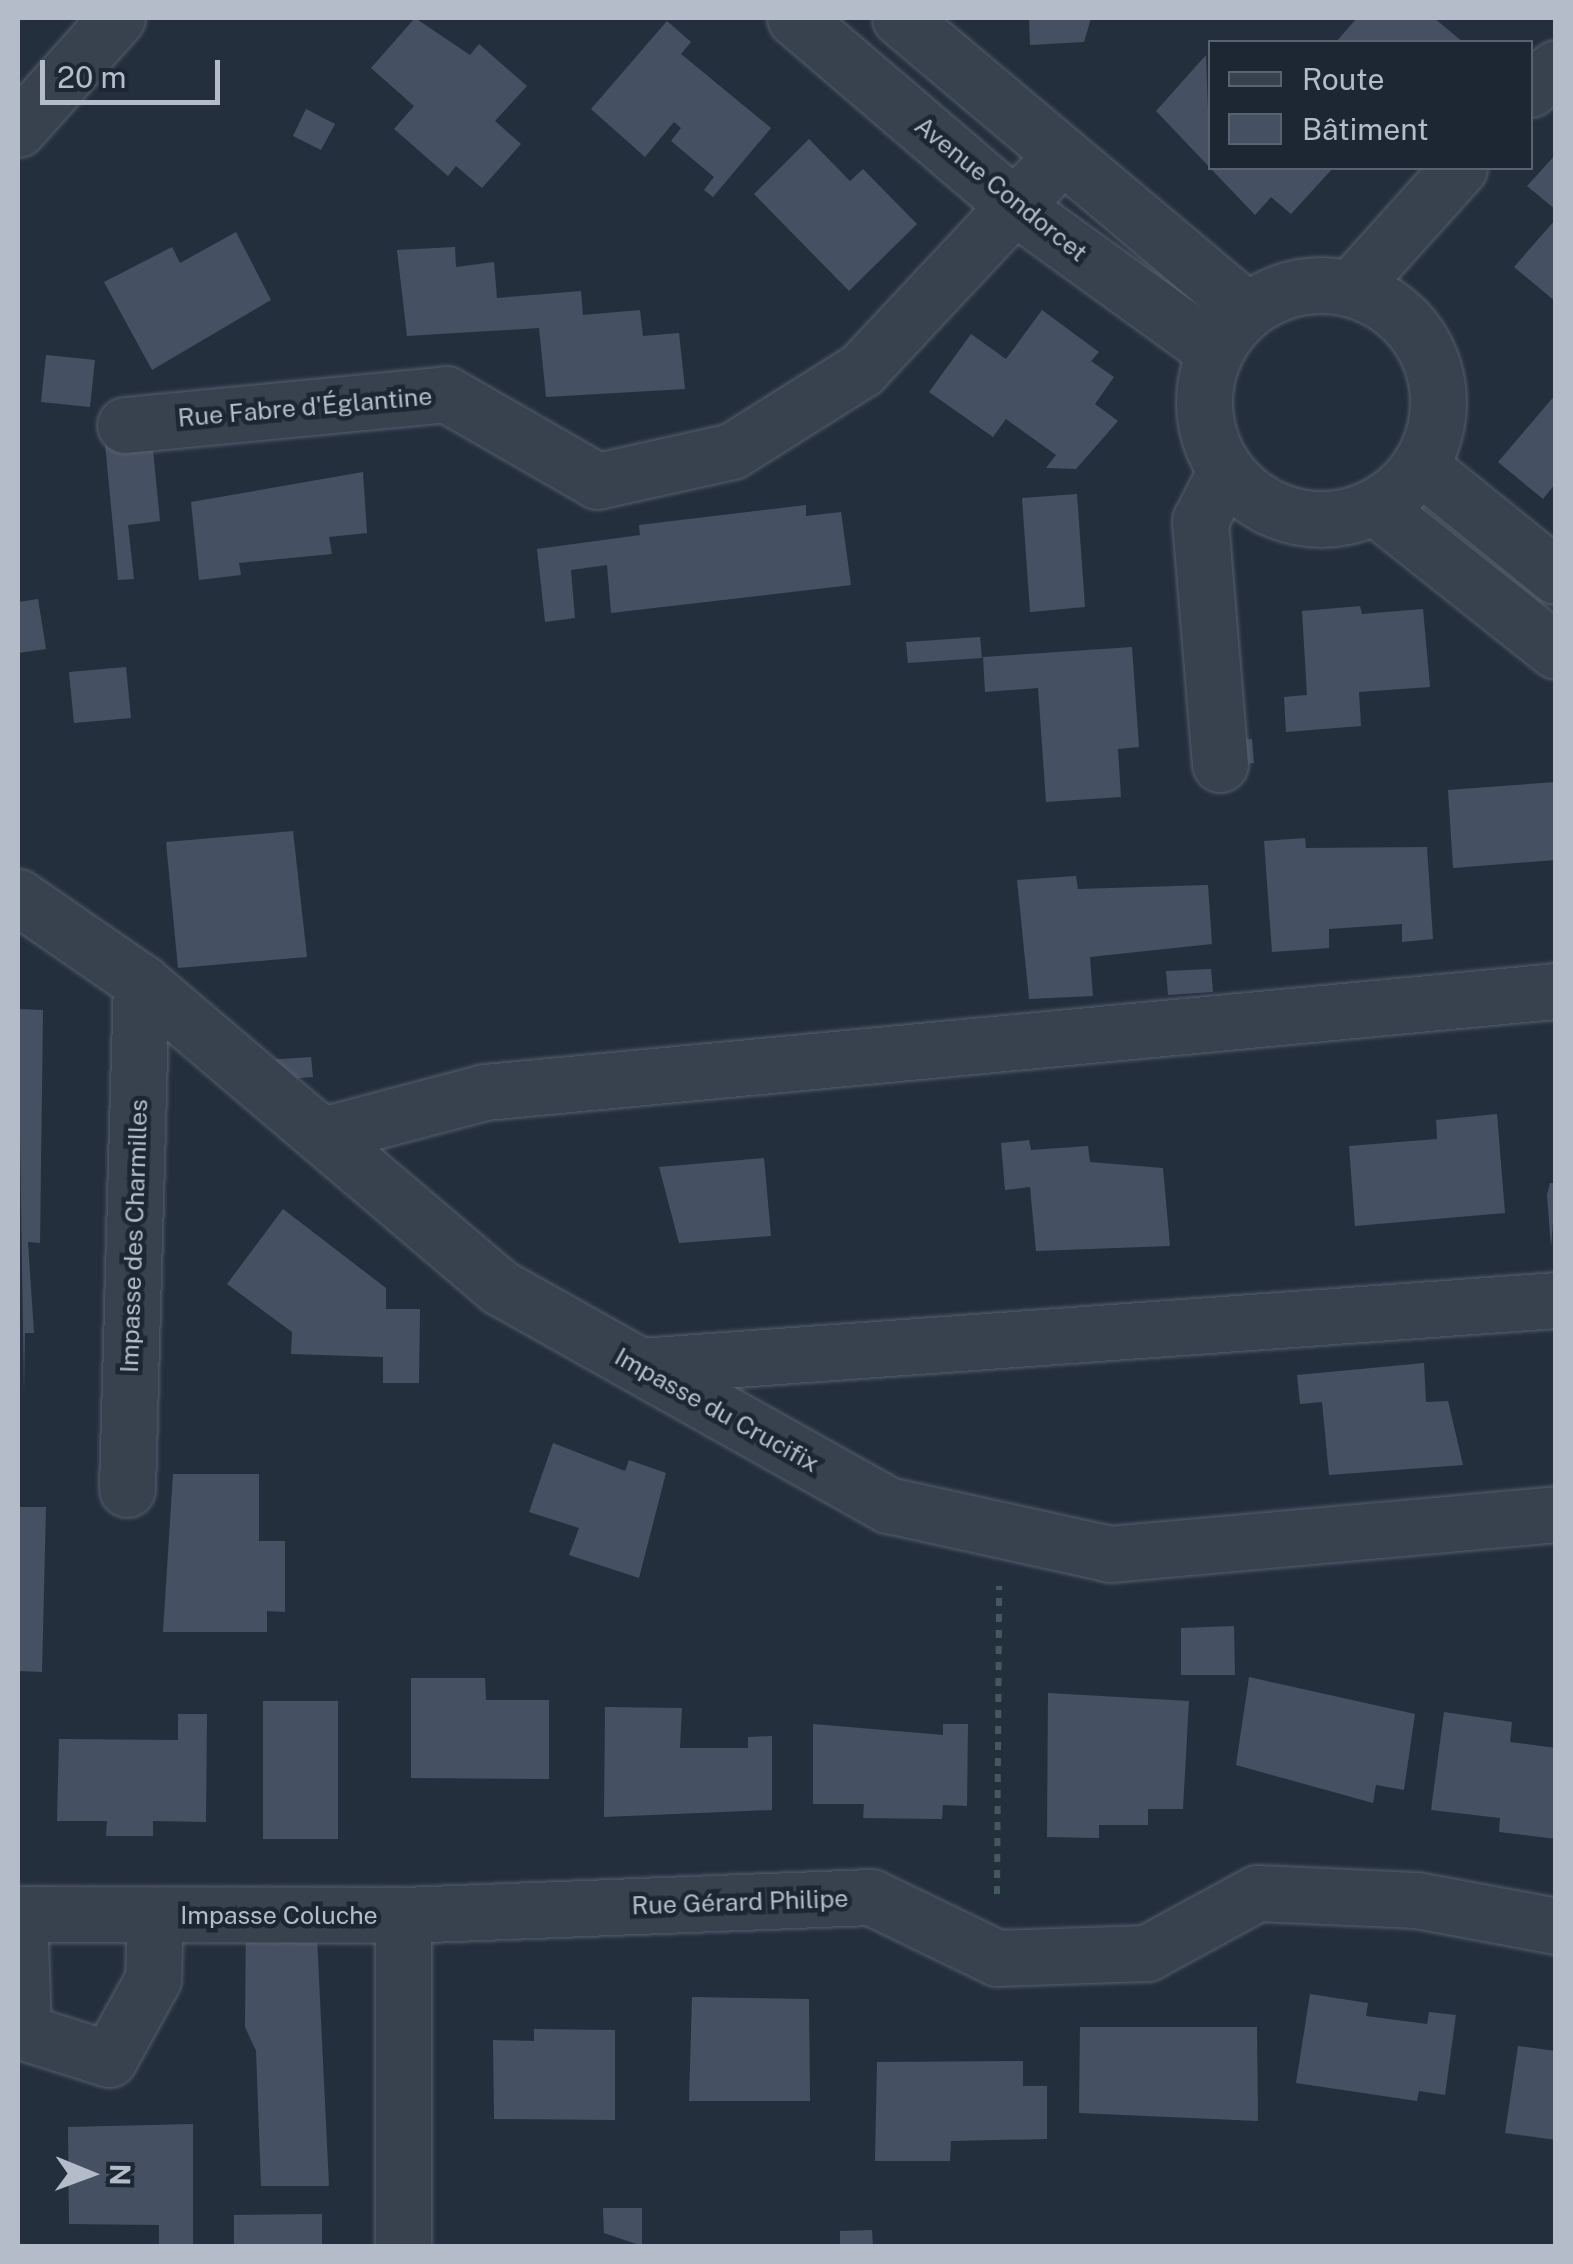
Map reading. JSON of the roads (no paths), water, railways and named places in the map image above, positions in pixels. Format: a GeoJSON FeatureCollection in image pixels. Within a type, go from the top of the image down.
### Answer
{"type":"FeatureCollection","features":[{"type":"Feature","properties":{"kind":"street"},"geometry":{"type":"LineString","coordinates":[[18,129],[118,18]]}},
{"type":"Feature","properties":{"kind":"street"},"geometry":{"type":"LineString","coordinates":[[900,18],[1062,154],[1230,330]]}},
{"type":"Feature","properties":{"kind":"street","name":"Avenue Condorcet"},"geometry":{"type":"LineString","coordinates":[[808,21],[1014,206],[1230,330]]}},
{"type":"Feature","properties":{"kind":"street"},"geometry":{"type":"LineString","coordinates":[[1533,86],[1556,68]]}},
{"type":"Feature","properties":{"kind":"street","name":"Rue Fabre d'Églantine"},"geometry":{"type":"LineString","coordinates":[[125,425],[446,394],[597,481],[732,451],[862,369],[1062,154]]}},
{"type":"Feature","properties":{"kind":"street"},"geometry":{"type":"LineString","coordinates":[[1352,287],[1458,170]]}},
{"type":"Feature","properties":{"kind":"street"},"geometry":{"type":"LineString","coordinates":[[1311,284],[1352,287],[1393,308],[1436,376],[1438,417],[1420,466],[1375,508],[1338,520],[1297,518],[1254,501],[1224,472],[1202,405],[1230,330],[1311,284]]}},
{"type":"Feature","properties":{"kind":"street"},"geometry":{"type":"LineString","coordinates":[[1420,466],[1556,576]]}},
{"type":"Feature","properties":{"kind":"street"},"geometry":{"type":"LineString","coordinates":[[1220,764],[1200,521],[1224,472]]}},
{"type":"Feature","properties":{"kind":"street"},"geometry":{"type":"LineString","coordinates":[[1375,508],[1556,650]]}},
{"type":"Feature","properties":{"kind":"street","name":"Impasse du Crucifix"},"geometry":{"type":"LineString","coordinates":[[18,897],[141,982],[501,1288],[888,1506],[1110,1554],[1556,1514]]}},
{"type":"Feature","properties":{"kind":"street","name":"Impasse des Charmilles"},"geometry":{"type":"LineString","coordinates":[[127,1489],[141,982]]}},
{"type":"Feature","properties":{"kind":"street"},"geometry":{"type":"LineString","coordinates":[[322,1135],[484,1092],[1556,991]]}},
{"type":"Feature","properties":{"kind":"street"},"geometry":{"type":"LineString","coordinates":[[640,1366],[1556,1300]]}},
{"type":"Feature","properties":{"kind":"street","name":"Rue Gérard Philipe"},"geometry":{"type":"LineString","coordinates":[[403,1915],[871,1898],[997,1958],[1147,1953],[1257,1892],[1416,1900],[1556,1926]]}},
{"type":"Feature","properties":{"kind":"street"},"geometry":{"type":"LineString","coordinates":[[403,1915],[403,2246]]}},
{"type":"Feature","properties":{"kind":"street","name":"Impasse Coluche"},"geometry":{"type":"LineString","coordinates":[[154,1916],[403,1915]]}}]}
